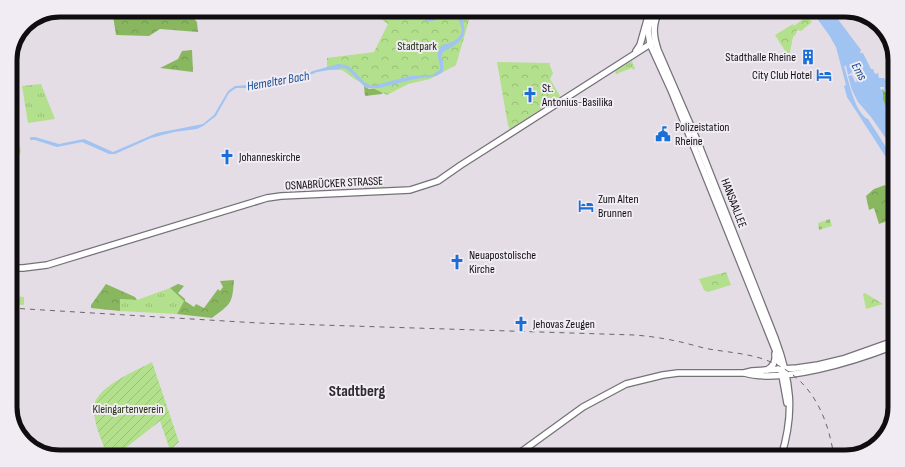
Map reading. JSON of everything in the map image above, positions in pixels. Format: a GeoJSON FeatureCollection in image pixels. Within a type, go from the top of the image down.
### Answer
{"type":"FeatureCollection","features":[{"type":"Feature","properties":{"kind":"main road","name":"OSNABRÜCKER STRASSE"},"geometry":{"type":"LineString","coordinates":[[631,56],[640,45],[646,24],[650,17]]}},
{"type":"Feature","properties":{"kind":"main road"},"geometry":{"type":"LineString","coordinates":[[651,17],[648,30],[653,42]]}},
{"type":"Feature","properties":{"kind":"main road"},"geometry":{"type":"LineString","coordinates":[[653,42],[654,25],[657,17]]}},
{"type":"Feature","properties":{"kind":"main road","name":"OSNABRÜCKER STRASSE"},"geometry":{"type":"LineString","coordinates":[[17,268],[47,265],[267,198],[281,196],[410,190],[430,185],[442,179],[461,165],[653,42]]}},
{"type":"Feature","properties":{"kind":"main road","name":"HANSAALLEE"},"geometry":{"type":"LineString","coordinates":[[653,42],[673,96],[784,372]]}},
{"type":"Feature","properties":{"kind":"main road","name":"HANSAALLEE"},"geometry":{"type":"LineString","coordinates":[[653,42],[697,140],[775,338],[784,372]]}},
{"type":"Feature","properties":{"kind":"main road"},"geometry":{"type":"LineString","coordinates":[[524,450],[583,407],[626,384],[652,377],[678,373],[744,373],[767,370],[784,372],[843,359],[888,343]]}},
{"type":"Feature","properties":{"kind":"main road"},"geometry":{"type":"LineString","coordinates":[[744,373],[753,375],[824,368],[859,359],[888,348]]}},
{"type":"Feature","properties":{"kind":"main road"},"geometry":{"type":"LineString","coordinates":[[767,370],[774,363],[775,350]]}},
{"type":"Feature","properties":{"kind":"main road"},"geometry":{"type":"LineString","coordinates":[[784,372],[790,404],[789,424],[784,450]]}},
{"type":"Feature","properties":{"kind":"green space"},"geometry":{"type":"Polygon","coordinates":[[[113,17],[195,17],[198,32],[160,29],[149,36],[116,35],[113,17]]]}},
{"type":"Feature","properties":{"kind":"green space","name":"Stadtpark"},"geometry":{"type":"Polygon","coordinates":[[[378,17],[470,17],[456,65],[430,79],[408,84],[387,95],[356,80],[342,70],[327,70],[327,58],[374,52],[388,24],[378,17]]]}},
{"type":"Feature","properties":{"kind":"green space"},"geometry":{"type":"Polygon","coordinates":[[[806,17],[808,17],[812,22],[801,31],[797,30],[793,37],[789,57],[775,35],[793,24],[794,26],[806,17]]]}},
{"type":"Feature","properties":{"kind":"green space"},"geometry":{"type":"Polygon","coordinates":[[[192,50],[193,72],[160,68],[178,59],[182,51],[192,50]]]}},
{"type":"Feature","properties":{"kind":"green space"},"geometry":{"type":"Polygon","coordinates":[[[632,61],[635,69],[633,70],[632,68],[616,74],[615,71],[632,61]]]}},
{"type":"Feature","properties":{"kind":"green space"},"geometry":{"type":"Polygon","coordinates":[[[497,62],[550,63],[553,73],[550,79],[560,96],[510,129],[508,125],[497,62]]]}},
{"type":"Feature","properties":{"kind":"green space"},"geometry":{"type":"Polygon","coordinates":[[[41,84],[55,119],[28,123],[22,86],[41,84]]]}},
{"type":"Feature","properties":{"kind":"green space"},"geometry":{"type":"Polygon","coordinates":[[[364,86],[369,89],[384,87],[382,94],[365,96],[364,86]]]}},
{"type":"Feature","properties":{"kind":"green space"},"geometry":{"type":"Polygon","coordinates":[[[882,89],[888,96],[888,112],[883,100],[882,89]]]}},
{"type":"Feature","properties":{"kind":"green space"},"geometry":{"type":"Polygon","coordinates":[[[17,141],[21,151],[17,158],[17,141]]]}},
{"type":"Feature","properties":{"kind":"green space"},"geometry":{"type":"Polygon","coordinates":[[[385,183],[384,187],[363,188],[363,184],[385,183]]]}},
{"type":"Feature","properties":{"kind":"green space"},"geometry":{"type":"Polygon","coordinates":[[[885,185],[888,188],[888,221],[879,224],[874,208],[869,210],[866,196],[874,189],[885,185]]]}},
{"type":"Feature","properties":{"kind":"green space"},"geometry":{"type":"Polygon","coordinates":[[[830,219],[832,226],[819,230],[818,223],[830,219]]]}},
{"type":"Feature","properties":{"kind":"green space"},"geometry":{"type":"Polygon","coordinates":[[[726,272],[731,285],[708,292],[704,290],[699,279],[726,272]]]}},
{"type":"Feature","properties":{"kind":"green space"},"geometry":{"type":"Polygon","coordinates":[[[234,280],[233,294],[230,302],[224,309],[212,318],[177,314],[184,301],[170,288],[178,284],[184,286],[178,293],[185,299],[185,301],[194,307],[196,304],[204,308],[218,289],[220,291],[223,287],[220,281],[234,280]]]}},
{"type":"Feature","properties":{"kind":"green space"},"geometry":{"type":"Polygon","coordinates":[[[106,284],[135,297],[137,300],[120,299],[120,311],[91,308],[91,305],[106,284]]]}},
{"type":"Feature","properties":{"kind":"green space"},"geometry":{"type":"Polygon","coordinates":[[[170,288],[184,301],[177,314],[120,311],[120,299],[137,300],[170,288]]]}},
{"type":"Feature","properties":{"kind":"green space"},"geometry":{"type":"Polygon","coordinates":[[[865,293],[883,304],[866,309],[863,294],[865,293]]]}},
{"type":"Feature","properties":{"kind":"green space"},"geometry":{"type":"Polygon","coordinates":[[[17,296],[24,297],[24,305],[17,304],[17,296]]]}},
{"type":"Feature","properties":{"kind":"green space","name":"Kleingartenverein"},"geometry":{"type":"Polygon","coordinates":[[[152,362],[179,442],[170,450],[160,421],[123,450],[105,450],[98,432],[94,406],[102,392],[127,375],[152,362]]]}},
{"type":"Feature","properties":{"kind":"water"},"geometry":{"type":"Polygon","coordinates":[[[424,17],[438,17],[434,21],[430,22],[424,17]]]}},
{"type":"Feature","properties":{"kind":"water","name":"Hemelter Bach"},"geometry":{"type":"Polygon","coordinates":[[[462,17],[464,26],[463,36],[455,45],[443,52],[441,58],[443,60],[443,72],[436,76],[415,79],[379,88],[366,88],[347,69],[342,68],[317,72],[301,79],[285,79],[262,88],[236,88],[229,93],[216,116],[203,126],[197,129],[174,132],[151,138],[115,154],[109,154],[82,142],[57,147],[35,140],[17,140],[17,138],[35,137],[59,144],[84,139],[113,152],[157,133],[203,124],[214,115],[228,91],[235,86],[262,84],[285,76],[302,76],[313,71],[338,64],[347,65],[364,82],[372,86],[410,76],[432,75],[440,70],[438,55],[439,49],[442,45],[456,39],[462,31],[458,18],[462,17]]]}},
{"type":"Feature","properties":{"kind":"water","name":"Ems"},"geometry":{"type":"Polygon","coordinates":[[[816,17],[836,17],[861,50],[860,53],[863,53],[871,69],[873,69],[875,74],[878,73],[879,78],[884,78],[886,81],[884,87],[880,88],[883,92],[883,100],[888,112],[888,141],[871,117],[858,102],[852,90],[848,76],[852,75],[855,82],[857,82],[855,76],[858,76],[853,72],[848,75],[846,66],[844,66],[850,87],[859,110],[863,116],[868,119],[888,150],[888,160],[847,97],[844,86],[846,85],[836,47],[816,17]]]}},
{"type":"Feature","properties":{"kind":"pier"},"geometry":{"type":"Polygon","coordinates":[[[30,135],[30,141],[19,142],[18,136],[30,135]]]}},
{"type":"Feature","properties":{"kind":"waterway"},"geometry":{"type":"LineString","coordinates":[[886,84],[884,90],[888,96]]}},
{"type":"Feature","properties":{"kind":"waterway"},"geometry":{"type":"LineString","coordinates":[[884,86],[888,90]]}},
{"type":"Feature","properties":{"kind":"railway"},"geometry":{"type":"LineString","coordinates":[[17,308],[258,323],[634,335],[666,339],[709,349],[760,358],[791,373],[803,384],[820,409],[831,440],[833,450]]}},
{"type":"Feature","properties":{"kind":"place","name":"Stadthalle Rheine"},"geometry":{"type":"Point","coordinates":[808,57]}},
{"type":"Feature","properties":{"kind":"place","name":"City Club Hotel"},"geometry":{"type":"Point","coordinates":[824,75]}},
{"type":"Feature","properties":{"kind":"place","name":"St. Antonius-Basilika"},"geometry":{"type":"Point","coordinates":[530,95]}},
{"type":"Feature","properties":{"kind":"place","name":"Polizeistation Rheine"},"geometry":{"type":"Point","coordinates":[663,134]}},
{"type":"Feature","properties":{"kind":"place","name":"Johanneskirche"},"geometry":{"type":"Point","coordinates":[227,157]}},
{"type":"Feature","properties":{"kind":"place","name":"Zum Alten Brunnen"},"geometry":{"type":"Point","coordinates":[586,206]}},
{"type":"Feature","properties":{"kind":"place","name":"Neuapostolische Kirche"},"geometry":{"type":"Point","coordinates":[457,262]}},
{"type":"Feature","properties":{"kind":"place","name":"Jehovas Zeugen"},"geometry":{"type":"Point","coordinates":[521,324]}},
{"type":"Feature","properties":{"kind":"district","name":"Stadtberg"},"geometry":{"type":"Point","coordinates":[357,390]}}]}
